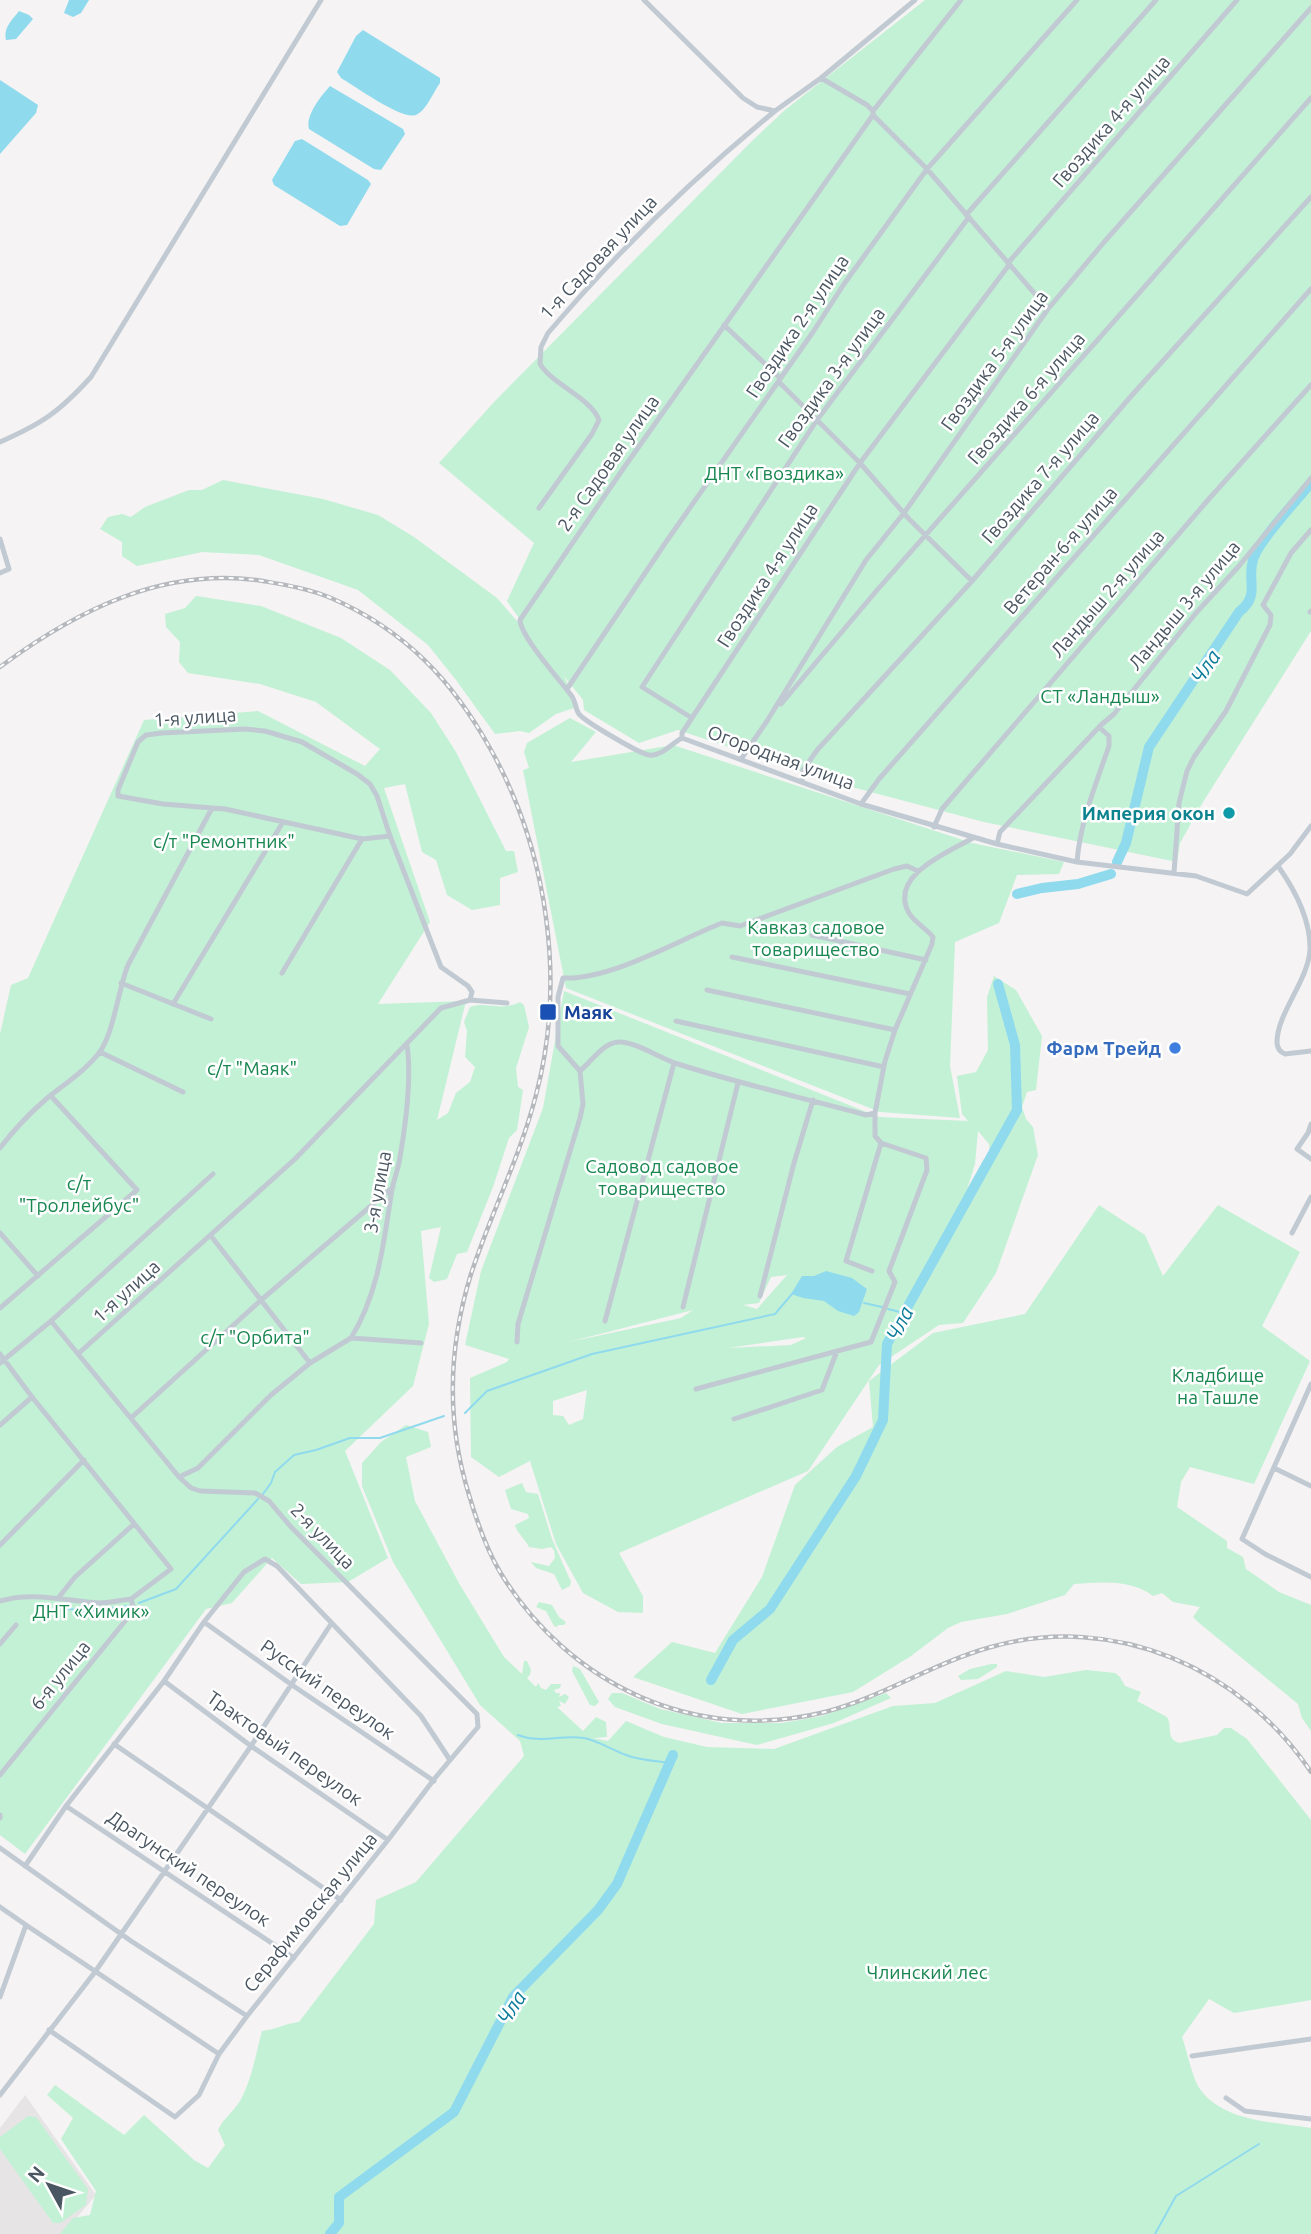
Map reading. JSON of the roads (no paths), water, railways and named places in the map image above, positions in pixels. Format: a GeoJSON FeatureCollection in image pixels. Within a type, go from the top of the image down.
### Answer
{"type":"FeatureCollection","features":[{"type":"Feature","properties":{"kind":"street"},"geometry":{"type":"LineString","coordinates":[[0,442],[37,426],[66,404],[91,377],[321,0]]}},
{"type":"Feature","properties":{"kind":"street"},"geometry":{"type":"LineString","coordinates":[[644,0],[743,98],[762,109],[775,111]]}},
{"type":"Feature","properties":{"kind":"street","name":"1-я Садовая улица"},"geometry":{"type":"LineString","coordinates":[[539,508],[592,434],[599,420],[594,410],[551,377],[540,364],[541,347],[548,333],[642,230],[741,138],[821,78],[915,0]]}},
{"type":"Feature","properties":{"kind":"street","name":"2-я Садовая улица"},"geometry":{"type":"LineString","coordinates":[[520,620],[873,113],[961,0]]}},
{"type":"Feature","properties":{"kind":"street","name":"Гвоздика 2-я улица"},"geometry":{"type":"LineString","coordinates":[[567,689],[844,284],[927,169],[1077,0]]}},
{"type":"Feature","properties":{"kind":"street","name":"Гвоздика 3-я улица"},"geometry":{"type":"LineString","coordinates":[[692,718],[642,687],[817,420],[968,216],[1156,0]]}},
{"type":"Feature","properties":{"kind":"street","name":"Гвоздика 4-я улица"},"geometry":{"type":"LineString","coordinates":[[682,738],[682,733],[860,463],[1009,264],[1237,0]]}},
{"type":"Feature","properties":{"kind":"street","name":"Гвоздика 5-я улица"},"geometry":{"type":"LineString","coordinates":[[741,759],[866,560],[904,513],[1048,310],[1105,241],[1311,8]]}},
{"type":"Feature","properties":{"kind":"street"},"geometry":{"type":"LineString","coordinates":[[821,78],[867,105],[927,169],[1048,310]]}},
{"type":"Feature","properties":{"kind":"street","name":"Гвоздика 6-я улица"},"geometry":{"type":"LineString","coordinates":[[767,721],[926,535],[1311,98]]}},
{"type":"Feature","properties":{"kind":"street","name":"Гвоздика 7-я улица"},"geometry":{"type":"LineString","coordinates":[[802,781],[803,770],[818,749],[971,581],[1132,394],[1311,197]]}},
{"type":"Feature","properties":{"kind":"street","name":"Ветеран-6-я улица"},"geometry":{"type":"LineString","coordinates":[[861,804],[879,779],[1311,289]]}},
{"type":"Feature","properties":{"kind":"street"},"geometry":{"type":"LineString","coordinates":[[724,325],[780,380],[971,581]]}},
{"type":"Feature","properties":{"kind":"street","name":"Ландыш 2-я улица"},"geometry":{"type":"LineString","coordinates":[[934,827],[938,814],[950,798],[1311,385]]}},
{"type":"Feature","properties":{"kind":"street","name":"Ландыш 3-я улица"},"geometry":{"type":"LineString","coordinates":[[997,845],[1000,832],[1114,714],[1195,613],[1240,566],[1311,478]]}},
{"type":"Feature","properties":{"kind":"street"},"geometry":{"type":"LineString","coordinates":[[1174,873],[1179,803],[1187,771],[1219,723],[1272,621],[1263,605],[1291,553],[1311,530]]}},
{"type":"Feature","properties":{"kind":"street"},"geometry":{"type":"LineString","coordinates":[[0,539],[9,569],[0,573]]}},
{"type":"Feature","properties":{"kind":"street","name":"Огородная улица"},"geometry":{"type":"LineString","coordinates":[[520,620],[537,651],[576,701],[580,715],[645,754],[655,755],[682,738],[861,804],[997,845],[1077,862],[1174,873],[1214,881],[1247,894],[1278,866]]}},
{"type":"Feature","properties":{"kind":"street"},"geometry":{"type":"LineString","coordinates":[[1077,862],[1078,844],[1087,811],[1109,746],[1109,736],[1099,727]]}},
{"type":"Feature","properties":{"kind":"street","name":"1-я улица"},"geometry":{"type":"LineString","coordinates":[[390,836],[362,839],[225,809],[211,810],[202,806],[163,804],[118,796],[138,741],[146,735],[245,729],[265,731],[302,742],[370,784],[377,796],[441,967],[468,986],[472,992],[470,1000]]}},
{"type":"Feature","properties":{"kind":"street"},"geometry":{"type":"LineString","coordinates":[[0,1148],[51,1096],[100,1052],[108,1035],[128,965],[211,810]]}},
{"type":"Feature","properties":{"kind":"street"},"geometry":{"type":"LineString","coordinates":[[173,1004],[283,822]]}},
{"type":"Feature","properties":{"kind":"street"},"geometry":{"type":"LineString","coordinates":[[1311,826],[1278,866],[1299,901],[1307,924],[1310,948],[1305,971],[1285,1014],[1276,1043],[1285,1055],[1311,1051]]}},
{"type":"Feature","properties":{"kind":"street"},"geometry":{"type":"LineString","coordinates":[[696,1389],[871,1342],[895,1282],[889,1271],[927,1170],[926,1158],[881,1143],[875,1136],[875,1113],[884,1067],[895,1030],[926,960],[933,937],[911,917],[906,907],[905,895],[911,878],[918,871],[973,838]]}},
{"type":"Feature","properties":{"kind":"street"},"geometry":{"type":"LineString","coordinates":[[282,973],[362,839]]}},
{"type":"Feature","properties":{"kind":"street"},"geometry":{"type":"LineString","coordinates":[[517,1342],[518,1324],[583,1104],[580,1071],[558,1046],[558,997],[563,978],[574,979],[598,974],[722,923],[740,926],[894,869],[907,866],[918,871]]}},
{"type":"Feature","properties":{"kind":"street"},"geometry":{"type":"LineString","coordinates":[[812,935],[926,960]]}},
{"type":"Feature","properties":{"kind":"street"},"geometry":{"type":"LineString","coordinates":[[732,957],[910,994]]}},
{"type":"Feature","properties":{"kind":"street"},"geometry":{"type":"LineString","coordinates":[[121,983],[211,1019]]}},
{"type":"Feature","properties":{"kind":"street"},"geometry":{"type":"LineString","coordinates":[[707,990],[895,1030]]}},
{"type":"Feature","properties":{"kind":"street","name":"1-я улица"},"geometry":{"type":"LineString","coordinates":[[79,1353],[295,1159],[441,1008],[470,1000],[507,1003]]}},
{"type":"Feature","properties":{"kind":"street"},"geometry":{"type":"LineString","coordinates":[[676,1021],[884,1067]]}},
{"type":"Feature","properties":{"kind":"street"},"geometry":{"type":"LineString","coordinates":[[580,1071],[606,1046],[619,1042],[738,1083],[866,1115],[875,1113]]}},
{"type":"Feature","properties":{"kind":"street","name":"3-я улица"},"geometry":{"type":"LineString","coordinates":[[351,1338],[368,1306],[387,1228],[399,1163],[406,1102],[407,1045]]}},
{"type":"Feature","properties":{"kind":"street"},"geometry":{"type":"LineString","coordinates":[[100,1052],[183,1093]]}},
{"type":"Feature","properties":{"kind":"street"},"geometry":{"type":"LineString","coordinates":[[605,1321],[674,1063]]}},
{"type":"Feature","properties":{"kind":"street"},"geometry":{"type":"LineString","coordinates":[[683,1307],[738,1083]]}},
{"type":"Feature","properties":{"kind":"street"},"geometry":{"type":"LineString","coordinates":[[0,1308],[137,1190],[51,1096]]}},
{"type":"Feature","properties":{"kind":"street"},"geometry":{"type":"LineString","coordinates":[[760,1296],[813,1100]]}},
{"type":"Feature","properties":{"kind":"street"},"geometry":{"type":"LineString","coordinates":[[1311,1124],[1297,1149],[1311,1159]]}},
{"type":"Feature","properties":{"kind":"street"},"geometry":{"type":"LineString","coordinates":[[872,1271],[846,1261],[881,1143]]}},
{"type":"Feature","properties":{"kind":"street"},"geometry":{"type":"LineString","coordinates":[[3,1361],[214,1174]]}},
{"type":"Feature","properties":{"kind":"street"},"geometry":{"type":"LineString","coordinates":[[131,1418],[260,1301],[393,1187]]}},
{"type":"Feature","properties":{"kind":"street"},"geometry":{"type":"LineString","coordinates":[[1292,1233],[1311,1197]]}},
{"type":"Feature","properties":{"kind":"street"},"geometry":{"type":"LineString","coordinates":[[0,1233],[38,1276]]}},
{"type":"Feature","properties":{"kind":"street"},"geometry":{"type":"LineString","coordinates":[[211,1236],[310,1363]]}},
{"type":"Feature","properties":{"kind":"street","name":"2-я улица"},"geometry":{"type":"LineString","coordinates":[[51,1321],[179,1478],[191,1488],[200,1491],[255,1493],[268,1500],[291,1527],[477,1714]]}},
{"type":"Feature","properties":{"kind":"street"},"geometry":{"type":"LineString","coordinates":[[179,1478],[198,1468],[271,1395],[310,1363],[351,1338],[421,1343]]}},
{"type":"Feature","properties":{"kind":"street"},"geometry":{"type":"LineString","coordinates":[[734,1419],[822,1390],[837,1351]]}},
{"type":"Feature","properties":{"kind":"street"},"geometry":{"type":"LineString","coordinates":[[0,1354],[171,1569],[131,1599],[100,1603],[59,1597],[9,1598],[0,1601]]}},
{"type":"Feature","properties":{"kind":"street"},"geometry":{"type":"LineString","coordinates":[[1311,1384],[1241,1539],[1311,1577]]}},
{"type":"Feature","properties":{"kind":"street"},"geometry":{"type":"LineString","coordinates":[[0,1425],[32,1397]]}},
{"type":"Feature","properties":{"kind":"street"},"geometry":{"type":"LineString","coordinates":[[0,1545],[84,1460]]}},
{"type":"Feature","properties":{"kind":"street"},"geometry":{"type":"LineString","coordinates":[[1274,1468],[1311,1486]]}},
{"type":"Feature","properties":{"kind":"street"},"geometry":{"type":"LineString","coordinates":[[59,1597],[75,1577],[134,1524]]}},
{"type":"Feature","properties":{"kind":"street"},"geometry":{"type":"LineString","coordinates":[[25,1866],[66,1806],[164,1681],[204,1622],[244,1572],[265,1559],[277,1566],[421,1716],[450,1760]]}},
{"type":"Feature","properties":{"kind":"street","name":"6-я улица"},"geometry":{"type":"LineString","coordinates":[[0,1774],[134,1610],[131,1599]]}},
{"type":"Feature","properties":{"kind":"street","name":"Русский переулок"},"geometry":{"type":"LineString","coordinates":[[204,1622],[434,1781]]}},
{"type":"Feature","properties":{"kind":"street"},"geometry":{"type":"LineString","coordinates":[[1,2091],[96,1972],[331,1624]]}},
{"type":"Feature","properties":{"kind":"street"},"geometry":{"type":"LineString","coordinates":[[0,1644],[16,1625]]}},
{"type":"Feature","properties":{"kind":"street","name":"Трактовый переулок"},"geometry":{"type":"LineString","coordinates":[[164,1681],[251,1746],[388,1840]]}},
{"type":"Feature","properties":{"kind":"street","name":"Серафимовская улица"},"geometry":{"type":"LineString","coordinates":[[0,1849],[247,2016],[478,1727],[477,1714]]}},
{"type":"Feature","properties":{"kind":"street"},"geometry":{"type":"LineString","coordinates":[[114,1744],[341,1900]]}},
{"type":"Feature","properties":{"kind":"street","name":"Драгунский переулок"},"geometry":{"type":"LineString","coordinates":[[66,1806],[293,1958]]}},
{"type":"Feature","properties":{"kind":"street"},"geometry":{"type":"LineString","coordinates":[[0,1907],[219,2054]]}},
{"type":"Feature","properties":{"kind":"street"},"geometry":{"type":"LineString","coordinates":[[0,1997],[26,1925]]}},
{"type":"Feature","properties":{"kind":"street"},"geometry":{"type":"LineString","coordinates":[[50,2030],[175,2117],[199,2095],[219,2054],[247,2016]]}},
{"type":"Feature","properties":{"kind":"street"},"geometry":{"type":"LineString","coordinates":[[1192,2056],[1311,2039]]}},
{"type":"Feature","properties":{"kind":"street"},"geometry":{"type":"LineString","coordinates":[[1226,2098],[1245,2111],[1311,2119]]}},
{"type":"Feature","properties":{"kind":"water"},"geometry":{"type":"Polygon","coordinates":[[[69,0],[89,0],[81,13],[73,17],[64,13],[69,0]]]}},
{"type":"Feature","properties":{"kind":"water"},"geometry":{"type":"Polygon","coordinates":[[[19,11],[33,19],[16,39],[6,40],[7,28],[19,11]]]}},
{"type":"Feature","properties":{"kind":"water"},"geometry":{"type":"Polygon","coordinates":[[[363,30],[440,78],[440,83],[420,113],[409,115],[400,112],[341,78],[337,72],[356,36],[363,30]]]}},
{"type":"Feature","properties":{"kind":"water"},"geometry":{"type":"Polygon","coordinates":[[[0,80],[38,105],[36,113],[0,154],[0,80]]]}},
{"type":"Feature","properties":{"kind":"water"},"geometry":{"type":"Polygon","coordinates":[[[330,86],[403,129],[405,134],[381,170],[374,169],[309,129],[309,118],[330,86]]]}},
{"type":"Feature","properties":{"kind":"water"},"geometry":{"type":"Polygon","coordinates":[[[302,139],[371,184],[347,225],[340,226],[274,185],[272,180],[295,141],[302,139]]]}},
{"type":"Feature","properties":{"kind":"water"},"geometry":{"type":"Polygon","coordinates":[[[826,1271],[852,1278],[867,1289],[859,1312],[854,1316],[838,1311],[824,1301],[791,1294],[802,1276],[814,1276],[826,1271]]]}},
{"type":"Feature","properties":{"kind":"waterway","name":"Чла"},"geometry":{"type":"LineString","coordinates":[[1117,862],[1126,843],[1149,747],[1250,599],[1252,565],[1258,549],[1311,483]]}},
{"type":"Feature","properties":{"kind":"waterway","name":"Чла"},"geometry":{"type":"LineString","coordinates":[[1017,894],[1078,884],[1111,874]]}},
{"type":"Feature","properties":{"kind":"waterway","name":"Чла"},"geometry":{"type":"LineString","coordinates":[[711,1680],[733,1640],[770,1609],[856,1476],[883,1420],[887,1344],[1017,1110],[1015,1045],[998,984]]}},
{"type":"Feature","properties":{"kind":"waterway"},"geometry":{"type":"LineString","coordinates":[[465,1413],[487,1391],[592,1354],[775,1314],[792,1294]]}},
{"type":"Feature","properties":{"kind":"waterway"},"geometry":{"type":"LineString","coordinates":[[864,1303],[882,1307]]}},
{"type":"Feature","properties":{"kind":"waterway"},"geometry":{"type":"LineString","coordinates":[[888,1309],[904,1313]]}},
{"type":"Feature","properties":{"kind":"waterway"},"geometry":{"type":"LineString","coordinates":[[263,1494],[275,1472],[294,1455],[350,1438],[380,1438],[444,1416]]}},
{"type":"Feature","properties":{"kind":"waterway"},"geometry":{"type":"LineString","coordinates":[[139,1603],[176,1589],[258,1499]]}},
{"type":"Feature","properties":{"kind":"waterway"},"geometry":{"type":"LineString","coordinates":[[61,1608],[87,1611],[129,1606]]}},
{"type":"Feature","properties":{"kind":"waterway"},"geometry":{"type":"LineString","coordinates":[[518,1735],[535,1739],[584,1738],[631,1757],[670,1763]]}},
{"type":"Feature","properties":{"kind":"waterway","name":"Чла"},"geometry":{"type":"LineString","coordinates":[[330,2234],[339,2223],[339,2197],[454,2112],[513,1997],[598,1910],[617,1884],[673,1755]]}},
{"type":"Feature","properties":{"kind":"waterway"},"geometry":{"type":"LineString","coordinates":[[1155,2234],[1176,2196],[1259,2144]]}},
{"type":"Feature","properties":{"kind":"railway"},"geometry":{"type":"LineString","coordinates":[[0,667],[60,627],[123,597],[191,580],[226,578],[263,581],[331,598],[358,611],[404,642],[443,680],[491,750],[511,789],[538,874],[546,918],[550,1008],[536,1095],[463,1302],[454,1357],[453,1412],[462,1467],[475,1515],[490,1554],[528,1612],[561,1646],[599,1674],[639,1696],[683,1712],[729,1720],[776,1720],[846,1706],[991,1647],[1037,1638],[1083,1637],[1128,1644],[1171,1657],[1211,1678],[1249,1704],[1282,1735],[1311,1772]]}},
{"type":"Feature","properties":{"kind":"place","name":"Империя окон"},"geometry":{"type":"Point","coordinates":[1229,813]}},
{"type":"Feature","properties":{"kind":"place","name":"Маяк"},"geometry":{"type":"Point","coordinates":[548,1012]}},
{"type":"Feature","properties":{"kind":"place","name":"Фарм Трейд"},"geometry":{"type":"Point","coordinates":[1175,1048]}},
{"type":"Feature","properties":{"kind":"park label","name":"ДНТ «Гвоздика»"},"geometry":{"type":"Point","coordinates":[774,473]}},
{"type":"Feature","properties":{"kind":"park label","name":"СТ «Ландыш»"},"geometry":{"type":"Point","coordinates":[1100,696]}},
{"type":"Feature","properties":{"kind":"park label","name":"с/т \"Ремонтник\""},"geometry":{"type":"Point","coordinates":[224,841]}},
{"type":"Feature","properties":{"kind":"park label","name":"Кавказ садовое товарищество"},"geometry":{"type":"Point","coordinates":[816,938]}},
{"type":"Feature","properties":{"kind":"park label","name":"с/т \"Маяк\""},"geometry":{"type":"Point","coordinates":[252,1068]}},
{"type":"Feature","properties":{"kind":"park label","name":"Садовод садовое товарищество"},"geometry":{"type":"Point","coordinates":[662,1177]}},
{"type":"Feature","properties":{"kind":"park label","name":"с/т \"Троллейбус\""},"geometry":{"type":"Point","coordinates":[79,1194]}},
{"type":"Feature","properties":{"kind":"park label","name":"с/т \"Орбита\""},"geometry":{"type":"Point","coordinates":[255,1337]}},
{"type":"Feature","properties":{"kind":"park label","name":"Кладбище на Ташле"},"geometry":{"type":"Point","coordinates":[1218,1386]}},
{"type":"Feature","properties":{"kind":"park label","name":"ДНТ «Химик»"},"geometry":{"type":"Point","coordinates":[91,1611]}},
{"type":"Feature","properties":{"kind":"park label","name":"Члинский лес"},"geometry":{"type":"Point","coordinates":[927,1972]}}]}
